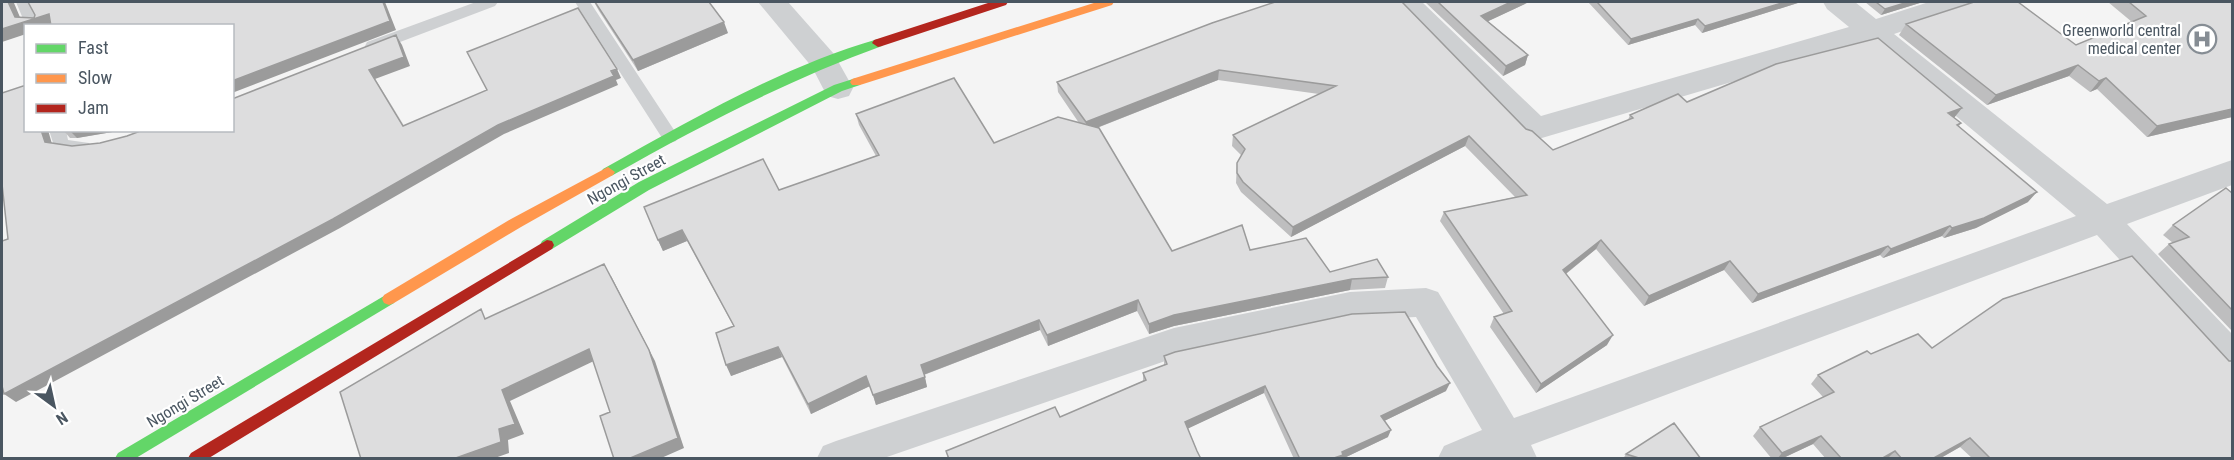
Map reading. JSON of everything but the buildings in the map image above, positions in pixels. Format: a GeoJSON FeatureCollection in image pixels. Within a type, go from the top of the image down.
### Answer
{"type":"FeatureCollection","features":[{"type":"Feature","properties":{"kind":"main road","name":"Ngongi Street"},"geometry":{"type":"LineString","coordinates":[[123,459],[516,223],[670,137],[824,61],[983,4],[1002,2]]}},
{"type":"Feature","properties":{"kind":"main road","name":"Ngongi Street"},"geometry":{"type":"LineString","coordinates":[[196,459],[644,186],[838,88],[1108,2]]}},
{"type":"Feature","properties":{"kind":"street"},"geometry":{"type":"LineString","coordinates":[[772,2],[824,61],[838,88]]}},
{"type":"Feature","properties":{"kind":"street"},"geometry":{"type":"LineString","coordinates":[[1406,2],[1535,129],[1870,31],[1958,2]]}},
{"type":"Feature","properties":{"kind":"street"},"geometry":{"type":"LineString","coordinates":[[1837,2],[2102,219],[2232,357]]}},
{"type":"Feature","properties":{"kind":"street"},"geometry":{"type":"LineString","coordinates":[[1457,459],[1511,448],[2102,219],[2232,172]]}},
{"type":"Feature","properties":{"kind":"street"},"geometry":{"type":"LineString","coordinates":[[836,459],[1174,344],[1350,306],[1426,302],[1511,448]]}},
{"type":"Feature","properties":{"kind":"lane"},"geometry":{"type":"LineString","coordinates":[[23,2],[33,24]]}},
{"type":"Feature","properties":{"kind":"lane"},"geometry":{"type":"LineString","coordinates":[[363,51],[490,2]]}},
{"type":"Feature","properties":{"kind":"lane"},"geometry":{"type":"LineString","coordinates":[[582,2],[670,137]]}},
{"type":"Feature","properties":{"kind":"lane"},"geometry":{"type":"LineString","coordinates":[[58,132],[61,145],[77,149],[99,146]]}},
{"type":"Feature","properties":{"kind":"traffic: fast"},"geometry":{"type":"LineString","coordinates":[[608,172],[740,101],[808,69],[878,43]]}},
{"type":"Feature","properties":{"kind":"traffic: fast"},"geometry":{"type":"LineString","coordinates":[[547,245],[644,186],[838,88],[856,82]]}},
{"type":"Feature","properties":{"kind":"traffic: fast"},"geometry":{"type":"LineString","coordinates":[[123,458],[389,299]]}},
{"type":"Feature","properties":{"kind":"traffic: slow"},"geometry":{"type":"LineString","coordinates":[[856,82],[1108,2]]}},
{"type":"Feature","properties":{"kind":"traffic: slow"},"geometry":{"type":"LineString","coordinates":[[389,299],[516,223],[608,172]]}},
{"type":"Feature","properties":{"kind":"traffic: jam"},"geometry":{"type":"LineString","coordinates":[[878,43],[1002,2]]}},
{"type":"Feature","properties":{"kind":"traffic: jam"},"geometry":{"type":"LineString","coordinates":[[196,458],[547,245]]}},
{"type":"Feature","properties":{"kind":"place","name":"Greenworld central medical center"},"geometry":{"type":"Point","coordinates":[2202,39]}}]}
